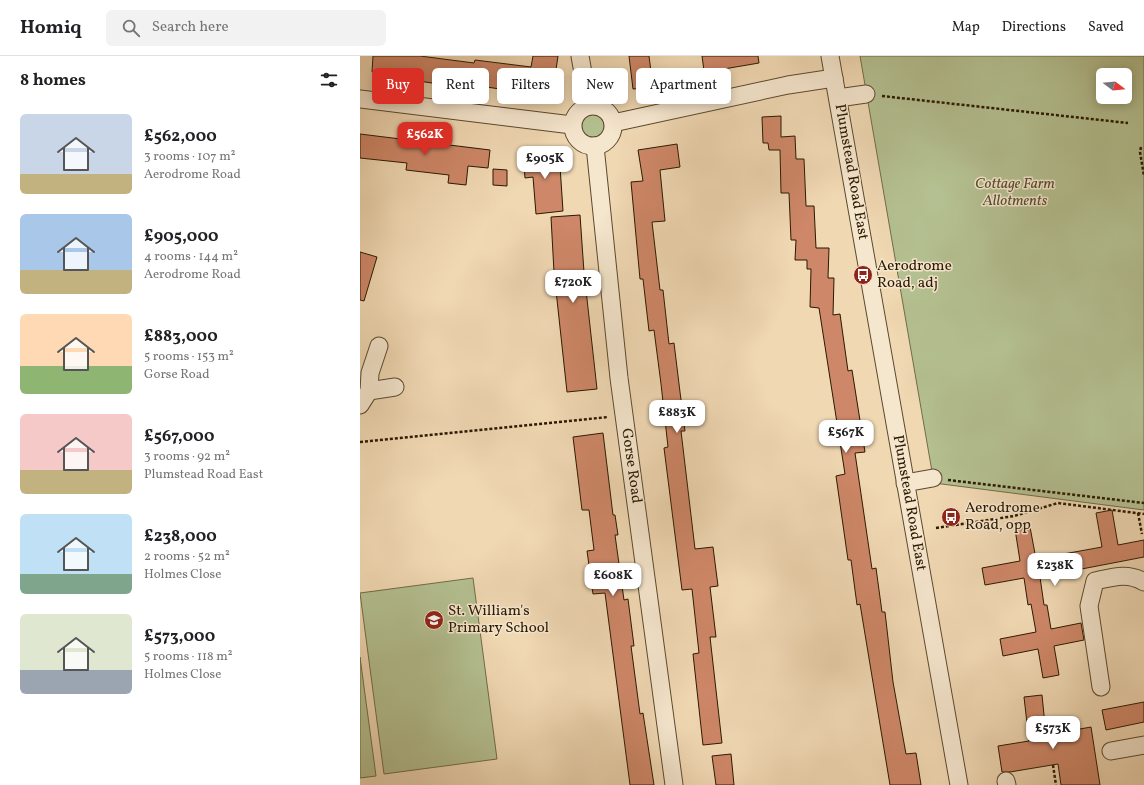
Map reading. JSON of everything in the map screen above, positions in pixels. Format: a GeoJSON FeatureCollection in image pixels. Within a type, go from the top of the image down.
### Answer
{"type":"FeatureCollection","features":[{"type":"Feature","properties":{"kind":"street"},"geometry":{"type":"LineString","coordinates":[[580,56],[589,106]]}},
{"type":"Feature","properties":{"kind":"street","name":"Plumstead Road East"},"geometry":{"type":"LineString","coordinates":[[830,56],[959,785]]}},
{"type":"Feature","properties":{"kind":"street"},"geometry":{"type":"LineString","coordinates":[[613,123],[788,85],[834,78]]}},
{"type":"Feature","properties":{"kind":"street"},"geometry":{"type":"LineString","coordinates":[[838,98],[866,94]]}},
{"type":"Feature","properties":{"kind":"street"},"geometry":{"type":"LineString","coordinates":[[360,99],[572,126]]}},
{"type":"Feature","properties":{"kind":"street"},"geometry":{"type":"LineString","coordinates":[[589,106],[602,108],[611,117],[613,123],[613,130],[607,141],[595,146],[582,143],[573,132],[572,126],[578,113],[589,106]]}},
{"type":"Feature","properties":{"kind":"street","name":"Gorse Road"},"geometry":{"type":"LineString","coordinates":[[595,146],[624,415],[674,785]]}},
{"type":"Feature","properties":{"kind":"street"},"geometry":{"type":"LineString","coordinates":[[364,398],[378,346]]}},
{"type":"Feature","properties":{"kind":"street"},"geometry":{"type":"LineString","coordinates":[[364,398],[394,387]]}},
{"type":"Feature","properties":{"kind":"street"},"geometry":{"type":"LineString","coordinates":[[905,483],[933,478]]}},
{"type":"Feature","properties":{"kind":"street"},"geometry":{"type":"LineString","coordinates":[[1101,687],[1089,606],[1095,580],[1123,575],[1136,577],[1144,582]]}},
{"type":"Feature","properties":{"kind":"street"},"geometry":{"type":"LineString","coordinates":[[1111,751],[1144,745]]}},
{"type":"Feature","properties":{"kind":"path"},"geometry":{"type":"LineString","coordinates":[[866,94],[1128,123]]}},
{"type":"Feature","properties":{"kind":"path"},"geometry":{"type":"LineString","coordinates":[[1141,147],[1140,152],[1144,176]]}},
{"type":"Feature","properties":{"kind":"path"},"geometry":{"type":"LineString","coordinates":[[360,442],[624,415]]}},
{"type":"Feature","properties":{"kind":"path"},"geometry":{"type":"LineString","coordinates":[[933,478],[1144,503]]}},
{"type":"Feature","properties":{"kind":"path"},"geometry":{"type":"LineString","coordinates":[[936,528],[1014,516],[1058,503],[1144,514]]}},
{"type":"Feature","properties":{"kind":"path"},"geometry":{"type":"LineString","coordinates":[[1138,513],[1142,534]]}},
{"type":"Feature","properties":{"kind":"path"},"geometry":{"type":"LineString","coordinates":[[1053,765],[1056,785]]}},
{"type":"Feature","properties":{"kind":"green space","name":"Cottage Farm Allotments"},"geometry":{"type":"Polygon","coordinates":[[[860,56],[1144,56],[1144,510],[934,483],[860,56]]]}},
{"type":"Feature","properties":{"kind":"green space"},"geometry":{"type":"Polygon","coordinates":[[[593,113],[602,117],[606,126],[602,135],[593,139],[584,135],[580,126],[584,117],[593,113]]]}},
{"type":"Feature","properties":{"kind":"green space"},"geometry":{"type":"Polygon","coordinates":[[[473,578],[497,759],[384,774],[360,593],[473,578]]]}},
{"type":"Feature","properties":{"kind":"green space"},"geometry":{"type":"Polygon","coordinates":[[[360,657],[376,776],[360,778],[360,657]]]}},
{"type":"Feature","properties":{"kind":"building"},"geometry":{"type":"Polygon","coordinates":[[[373,56],[420,56],[474,63],[475,60],[531,67],[533,56],[558,56],[556,68],[497,68],[497,89],[489,87],[489,68],[432,68],[432,83],[424,82],[424,68],[372,68],[373,56]]]}},
{"type":"Feature","properties":{"kind":"building"},"geometry":{"type":"Polygon","coordinates":[[[629,56],[649,56],[651,68],[636,68],[636,89],[633,89],[629,56]]]}},
{"type":"Feature","properties":{"kind":"building"},"geometry":{"type":"Polygon","coordinates":[[[702,56],[758,56],[759,63],[730,68],[704,68],[702,56]]]}},
{"type":"Feature","properties":{"kind":"building"},"geometry":{"type":"Polygon","coordinates":[[[781,116],[781,137],[795,136],[796,159],[804,159],[806,206],[814,206],[816,248],[829,248],[828,278],[834,278],[833,315],[840,314],[848,371],[852,370],[865,452],[855,453],[872,569],[876,568],[882,612],[885,612],[893,682],[906,754],[916,753],[921,785],[890,785],[860,604],[857,605],[851,560],[848,560],[836,476],[845,474],[819,308],[810,307],[811,269],[807,269],[807,260],[795,260],[796,240],[791,240],[789,193],[781,193],[780,150],[769,150],[768,143],[763,143],[762,117],[781,116]]]}},
{"type":"Feature","properties":{"kind":"building"},"geometry":{"type":"Polygon","coordinates":[[[360,134],[490,150],[488,168],[468,166],[466,185],[448,183],[449,175],[406,170],[407,163],[360,158],[360,134]]]}},
{"type":"Feature","properties":{"kind":"building"},"geometry":{"type":"Polygon","coordinates":[[[677,144],[680,167],[660,170],[665,221],[652,222],[660,290],[663,290],[669,344],[674,343],[685,431],[681,431],[695,549],[713,547],[718,586],[710,587],[716,637],[710,637],[722,743],[703,745],[693,654],[699,653],[692,589],[682,590],[664,448],[668,447],[661,384],[654,330],[649,331],[643,279],[640,279],[631,182],[643,181],[638,150],[677,144]]]}},
{"type":"Feature","properties":{"kind":"building"},"geometry":{"type":"Polygon","coordinates":[[[559,151],[563,211],[536,214],[533,177],[525,178],[523,154],[559,151]]]}},
{"type":"Feature","properties":{"kind":"building"},"geometry":{"type":"Polygon","coordinates":[[[493,169],[507,170],[507,186],[493,185],[493,169]]]}},
{"type":"Feature","properties":{"kind":"building"},"geometry":{"type":"Polygon","coordinates":[[[580,215],[584,272],[597,389],[567,392],[554,272],[551,217],[580,215]]]}},
{"type":"Feature","properties":{"kind":"building"},"geometry":{"type":"Polygon","coordinates":[[[360,252],[377,257],[364,301],[360,300],[360,252]]]}},
{"type":"Feature","properties":{"kind":"building"},"geometry":{"type":"Polygon","coordinates":[[[603,433],[613,515],[615,515],[618,535],[615,535],[624,600],[628,599],[634,646],[631,646],[640,714],[643,713],[654,785],[630,785],[605,593],[593,594],[587,551],[594,550],[589,510],[582,510],[573,437],[603,433]]]}},
{"type":"Feature","properties":{"kind":"building"},"geometry":{"type":"Polygon","coordinates":[[[1112,510],[1118,545],[1144,540],[1144,557],[1040,577],[1044,605],[1047,605],[1051,629],[1081,623],[1084,640],[1054,646],[1059,675],[1043,678],[1038,649],[1003,656],[1000,639],[1036,632],[1031,604],[1028,605],[1024,578],[985,585],[982,568],[1020,561],[1015,529],[1030,527],[1036,559],[1102,547],[1096,513],[1112,510]]]}},
{"type":"Feature","properties":{"kind":"building"},"geometry":{"type":"Polygon","coordinates":[[[1042,695],[1046,735],[1091,727],[1100,785],[1061,785],[1058,764],[1002,772],[998,746],[1029,741],[1024,697],[1042,695]]]}},
{"type":"Feature","properties":{"kind":"building"},"geometry":{"type":"Polygon","coordinates":[[[1144,702],[1144,722],[1106,730],[1102,710],[1144,702]]]}},
{"type":"Feature","properties":{"kind":"building"},"geometry":{"type":"Polygon","coordinates":[[[731,754],[734,785],[716,785],[712,756],[731,754]]]}},
{"type":"Feature","properties":{"kind":"place","name":"Aerodrome Road, adj"},"geometry":{"type":"Point","coordinates":[863,275]}},
{"type":"Feature","properties":{"kind":"place","name":"Aerodrome Road, opp"},"geometry":{"type":"Point","coordinates":[951,517]}},
{"type":"Feature","properties":{"kind":"place","name":"St. William's Primary School"},"geometry":{"type":"Point","coordinates":[434,620]}}]}
